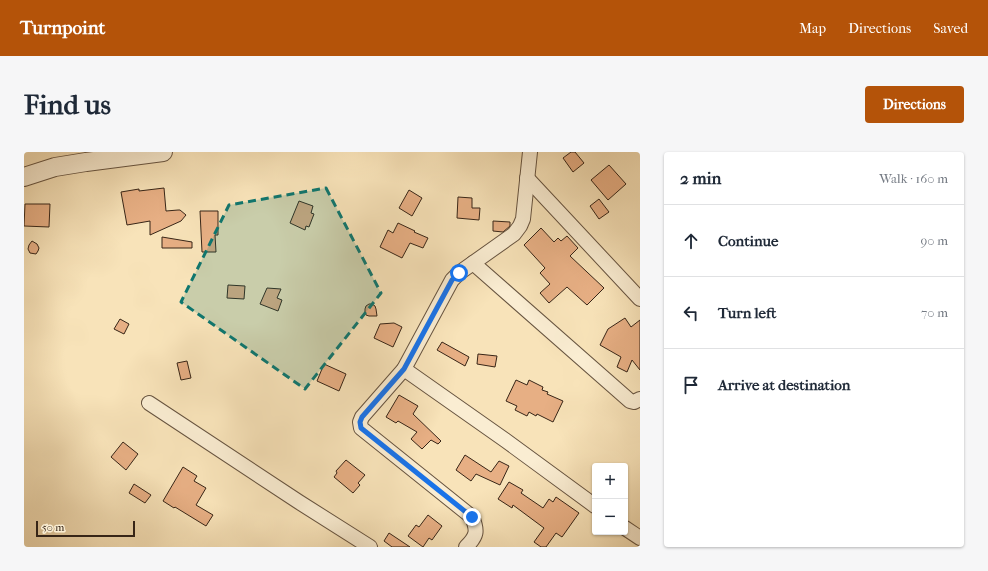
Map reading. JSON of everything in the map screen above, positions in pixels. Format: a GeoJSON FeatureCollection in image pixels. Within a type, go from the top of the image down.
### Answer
{"type":"FeatureCollection","features":[{"type":"Feature","properties":{"kind":"street"},"geometry":{"type":"LineString","coordinates":[[24,177],[55,167],[163,152]]}},
{"type":"Feature","properties":{"kind":"street"},"geometry":{"type":"LineString","coordinates":[[466,547],[474,538],[476,526],[472,517],[361,428],[360,422],[362,417],[404,369],[452,280],[459,273],[514,234],[520,226],[523,219],[530,152]]}},
{"type":"Feature","properties":{"kind":"street"},"geometry":{"type":"LineString","coordinates":[[527,178],[640,299]]}},
{"type":"Feature","properties":{"kind":"street"},"geometry":{"type":"LineString","coordinates":[[473,263],[630,401],[634,402],[640,399]]}},
{"type":"Feature","properties":{"kind":"street"},"geometry":{"type":"LineString","coordinates":[[404,369],[592,504]]}},
{"type":"Feature","properties":{"kind":"street"},"geometry":{"type":"LineString","coordinates":[[149,403],[370,547]]}},
{"type":"Feature","properties":{"kind":"street"},"geometry":{"type":"LineString","coordinates":[[628,530],[640,538]]}},
{"type":"Feature","properties":{"kind":"highlighted area"},"geometry":{"type":"Polygon","coordinates":[[[326,188],[381,293],[305,389],[181,302],[229,205],[326,188]]]}},
{"type":"Feature","properties":{"kind":"building"},"geometry":{"type":"Polygon","coordinates":[[[571,152],[575,152],[584,163],[573,172],[563,158],[571,152]]]}},
{"type":"Feature","properties":{"kind":"building"},"geometry":{"type":"Polygon","coordinates":[[[609,165],[626,184],[608,200],[591,180],[609,165]]]}},
{"type":"Feature","properties":{"kind":"building"},"geometry":{"type":"Polygon","coordinates":[[[164,188],[166,211],[180,210],[186,215],[181,221],[150,235],[150,221],[127,225],[121,192],[139,189],[139,191],[164,188]]]}},
{"type":"Feature","properties":{"kind":"building"},"geometry":{"type":"Polygon","coordinates":[[[409,190],[422,198],[412,216],[399,208],[409,190]]]}},
{"type":"Feature","properties":{"kind":"building"},"geometry":{"type":"Polygon","coordinates":[[[458,197],[472,198],[472,208],[480,208],[479,220],[457,218],[458,197]]]}},
{"type":"Feature","properties":{"kind":"building"},"geometry":{"type":"Polygon","coordinates":[[[599,199],[609,212],[599,219],[590,206],[599,199]]]}},
{"type":"Feature","properties":{"kind":"building"},"geometry":{"type":"Polygon","coordinates":[[[299,201],[313,206],[311,213],[314,214],[309,227],[306,226],[305,230],[290,223],[299,201]]]}},
{"type":"Feature","properties":{"kind":"building"},"geometry":{"type":"Polygon","coordinates":[[[25,204],[50,204],[49,227],[24,226],[25,204]]]}},
{"type":"Feature","properties":{"kind":"building"},"geometry":{"type":"Polygon","coordinates":[[[200,211],[218,211],[218,235],[215,235],[216,252],[202,252],[200,211]]]}},
{"type":"Feature","properties":{"kind":"building"},"geometry":{"type":"Polygon","coordinates":[[[493,221],[510,222],[510,226],[503,232],[493,231],[493,221]]]}},
{"type":"Feature","properties":{"kind":"building"},"geometry":{"type":"Polygon","coordinates":[[[398,223],[428,238],[423,248],[410,243],[402,258],[380,247],[388,230],[393,233],[398,223]]]}},
{"type":"Feature","properties":{"kind":"building"},"geometry":{"type":"Polygon","coordinates":[[[541,228],[554,242],[558,238],[561,241],[567,236],[578,248],[570,256],[604,288],[587,305],[567,287],[549,303],[540,293],[550,284],[540,273],[545,268],[524,245],[541,228]]]}},
{"type":"Feature","properties":{"kind":"building"},"geometry":{"type":"Polygon","coordinates":[[[162,237],[192,242],[192,248],[162,248],[162,237]]]}},
{"type":"Feature","properties":{"kind":"building"},"geometry":{"type":"Polygon","coordinates":[[[32,241],[37,244],[39,248],[36,254],[30,253],[28,249],[32,241]]]}},
{"type":"Feature","properties":{"kind":"building"},"geometry":{"type":"Polygon","coordinates":[[[228,285],[245,286],[244,299],[227,298],[228,285]]]}},
{"type":"Feature","properties":{"kind":"building"},"geometry":{"type":"Polygon","coordinates":[[[267,288],[281,289],[277,298],[282,300],[278,311],[260,304],[267,288]]]}},
{"type":"Feature","properties":{"kind":"building"},"geometry":{"type":"Polygon","coordinates":[[[369,304],[375,306],[377,316],[366,315],[365,309],[369,304]]]}},
{"type":"Feature","properties":{"kind":"building"},"geometry":{"type":"Polygon","coordinates":[[[625,318],[631,327],[640,320],[640,370],[632,360],[627,372],[617,367],[621,357],[600,345],[608,329],[625,318]]]}},
{"type":"Feature","properties":{"kind":"building"},"geometry":{"type":"Polygon","coordinates":[[[120,319],[129,324],[124,334],[114,329],[120,319]]]}},
{"type":"Feature","properties":{"kind":"building"},"geometry":{"type":"Polygon","coordinates":[[[394,323],[402,327],[393,347],[374,338],[380,324],[394,323]]]}},
{"type":"Feature","properties":{"kind":"building"},"geometry":{"type":"Polygon","coordinates":[[[442,342],[469,357],[465,366],[437,350],[442,342]]]}},
{"type":"Feature","properties":{"kind":"building"},"geometry":{"type":"Polygon","coordinates":[[[478,354],[497,356],[495,367],[477,364],[478,354]]]}},
{"type":"Feature","properties":{"kind":"building"},"geometry":{"type":"Polygon","coordinates":[[[187,361],[191,378],[181,380],[177,363],[187,361]]]}},
{"type":"Feature","properties":{"kind":"building"},"geometry":{"type":"Polygon","coordinates":[[[324,364],[346,374],[339,391],[317,381],[324,364]]]}},
{"type":"Feature","properties":{"kind":"building"},"geometry":{"type":"Polygon","coordinates":[[[516,380],[527,385],[529,380],[543,387],[542,390],[548,392],[547,394],[563,401],[553,422],[537,414],[536,416],[529,412],[527,416],[515,410],[517,406],[506,401],[516,380]]]}},
{"type":"Feature","properties":{"kind":"building"},"geometry":{"type":"Polygon","coordinates":[[[399,395],[418,406],[413,414],[441,441],[438,444],[431,440],[422,449],[411,439],[417,432],[398,421],[396,423],[386,417],[399,395]]]}},
{"type":"Feature","properties":{"kind":"building"},"geometry":{"type":"Polygon","coordinates":[[[123,442],[138,454],[126,470],[111,457],[123,442]]]}},
{"type":"Feature","properties":{"kind":"building"},"geometry":{"type":"Polygon","coordinates":[[[465,455],[491,472],[499,461],[509,466],[500,485],[476,474],[471,481],[456,470],[465,455]]]}},
{"type":"Feature","properties":{"kind":"building"},"geometry":{"type":"Polygon","coordinates":[[[346,460],[365,475],[358,483],[360,485],[353,493],[334,477],[337,473],[336,471],[346,460]]]}},
{"type":"Feature","properties":{"kind":"building"},"geometry":{"type":"Polygon","coordinates":[[[183,467],[197,476],[194,481],[206,488],[196,505],[213,515],[206,526],[163,501],[183,467]]]}},
{"type":"Feature","properties":{"kind":"building"},"geometry":{"type":"Polygon","coordinates":[[[509,482],[523,490],[521,493],[543,508],[549,499],[553,502],[556,497],[579,513],[562,537],[556,533],[546,547],[541,547],[534,542],[544,528],[513,505],[512,508],[498,499],[509,482]]]}},
{"type":"Feature","properties":{"kind":"building"},"geometry":{"type":"Polygon","coordinates":[[[134,484],[151,495],[145,503],[129,493],[134,484]]]}},
{"type":"Feature","properties":{"kind":"building"},"geometry":{"type":"Polygon","coordinates":[[[428,515],[442,526],[432,540],[429,538],[423,547],[408,536],[416,525],[419,527],[428,515]]]}},
{"type":"Feature","properties":{"kind":"building"},"geometry":{"type":"Polygon","coordinates":[[[389,533],[410,547],[392,547],[384,541],[389,533]]]}},
{"type":"Feature","properties":{"kind":"route"},"geometry":{"type":"LineString","coordinates":[[459,273],[452,280],[404,369],[362,417],[360,422],[361,428],[472,517]]}}]}
